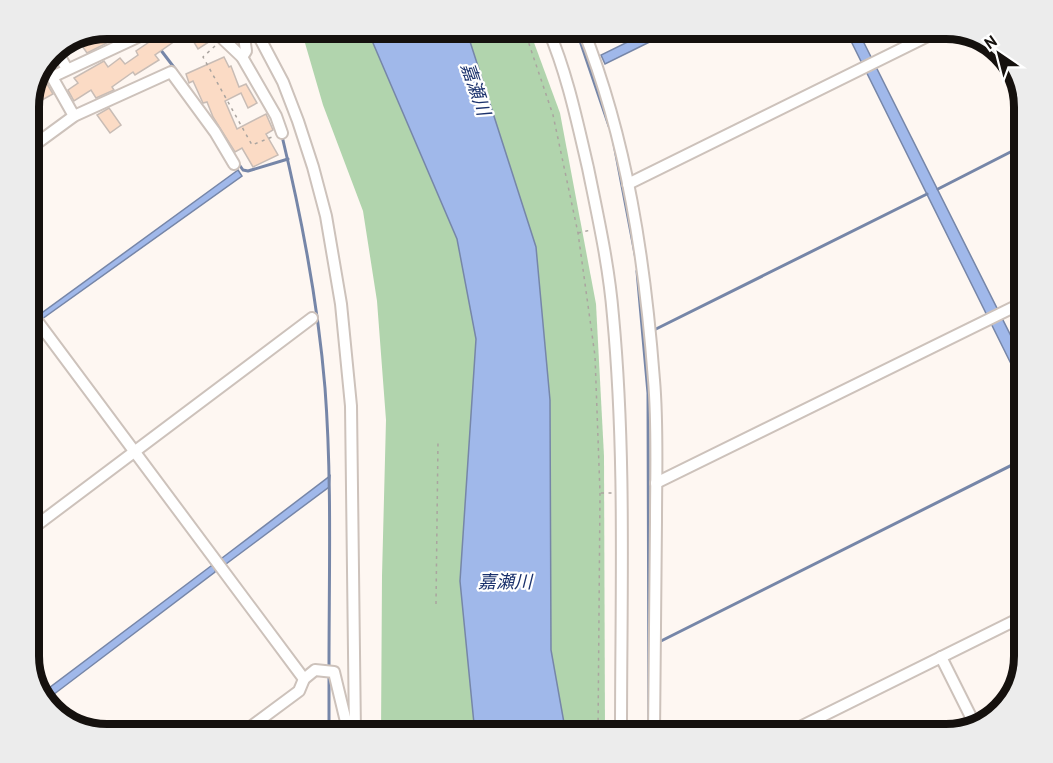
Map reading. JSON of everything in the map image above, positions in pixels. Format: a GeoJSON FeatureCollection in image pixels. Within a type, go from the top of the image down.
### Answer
{"type":"FeatureCollection","features":[{"type":"Feature","properties":{"kind":"street"},"geometry":{"type":"LineString","coordinates":[[74,116],[52,77],[131,39]]}},
{"type":"Feature","properties":{"kind":"street"},"geometry":{"type":"LineString","coordinates":[[223,39],[242,57],[276,116],[282,133]]}},
{"type":"Feature","properties":{"kind":"street"},"geometry":{"type":"LineString","coordinates":[[242,57],[246,51],[244,39]]}},
{"type":"Feature","properties":{"kind":"street"},"geometry":{"type":"LineString","coordinates":[[261,39],[283,82],[313,167],[326,216],[341,304],[351,406],[355,724]]}},
{"type":"Feature","properties":{"kind":"street"},"geometry":{"type":"LineString","coordinates":[[552,39],[575,111],[601,228],[614,325],[619,394],[621,492],[621,724]]}},
{"type":"Feature","properties":{"kind":"street"},"geometry":{"type":"LineString","coordinates":[[587,39],[617,130],[628,184],[641,255],[654,381],[656,483],[654,724]]}},
{"type":"Feature","properties":{"kind":"street"},"geometry":{"type":"LineString","coordinates":[[628,184],[920,39]]}},
{"type":"Feature","properties":{"kind":"street"},"geometry":{"type":"LineString","coordinates":[[61,58],[67,69]]}},
{"type":"Feature","properties":{"kind":"street"},"geometry":{"type":"LineString","coordinates":[[39,142],[74,116],[171,72],[215,132],[234,164]]}},
{"type":"Feature","properties":{"kind":"street"},"geometry":{"type":"LineString","coordinates":[[656,483],[1014,307]]}},
{"type":"Feature","properties":{"kind":"street"},"geometry":{"type":"LineString","coordinates":[[39,523],[312,318]]}},
{"type":"Feature","properties":{"kind":"street"},"geometry":{"type":"LineString","coordinates":[[39,323],[304,679]]}},
{"type":"Feature","properties":{"kind":"street"},"geometry":{"type":"LineString","coordinates":[[808,724],[1014,621]]}},
{"type":"Feature","properties":{"kind":"street"},"geometry":{"type":"LineString","coordinates":[[941,657],[972,719]]}},
{"type":"Feature","properties":{"kind":"street"},"geometry":{"type":"LineString","coordinates":[[256,724],[299,691],[304,679],[315,670],[334,672],[346,724]]}},
{"type":"Feature","properties":{"kind":"path"},"geometry":{"type":"LineString","coordinates":[[223,39],[203,57],[252,145],[282,133]]}},
{"type":"Feature","properties":{"kind":"path"},"geometry":{"type":"LineString","coordinates":[[528,39],[553,115],[578,234],[596,356],[600,493],[598,724]]}},
{"type":"Feature","properties":{"kind":"path"},"geometry":{"type":"LineString","coordinates":[[578,234],[601,228]]}},
{"type":"Feature","properties":{"kind":"path"},"geometry":{"type":"LineString","coordinates":[[436,604],[438,441]]}},
{"type":"Feature","properties":{"kind":"path"},"geometry":{"type":"LineString","coordinates":[[600,493],[621,492]]}},
{"type":"Feature","properties":{"kind":"green space"},"geometry":{"type":"Polygon","coordinates":[[[302,39],[379,39],[467,237],[484,349],[488,724],[381,724],[386,420],[377,301],[363,211],[323,105],[302,39]]]}},
{"type":"Feature","properties":{"kind":"green space"},"geometry":{"type":"Polygon","coordinates":[[[454,39],[533,39],[560,113],[596,304],[604,456],[605,724],[549,724],[454,39]]]}},
{"type":"Feature","properties":{"kind":"water","name":"嘉瀬川"},"geometry":{"type":"Polygon","coordinates":[[[371,39],[469,39],[536,247],[550,400],[551,650],[564,724],[474,724],[460,581],[476,339],[457,239],[371,39]]]}},
{"type":"Feature","properties":{"kind":"water"},"geometry":{"type":"Polygon","coordinates":[[[634,39],[656,39],[605,64],[601,55],[634,39]]]}},
{"type":"Feature","properties":{"kind":"water"},"geometry":{"type":"Polygon","coordinates":[[[850,39],[862,39],[1014,342],[1014,370],[850,39]]]}},
{"type":"Feature","properties":{"kind":"water"},"geometry":{"type":"Polygon","coordinates":[[[238,170],[242,176],[42,319],[39,315],[238,170]]]}},
{"type":"Feature","properties":{"kind":"water"},"geometry":{"type":"Polygon","coordinates":[[[330,476],[329,487],[226,564],[222,563],[222,558],[330,476]]]}},
{"type":"Feature","properties":{"kind":"water"},"geometry":{"type":"Polygon","coordinates":[[[211,566],[216,567],[215,572],[52,696],[48,689],[211,566]]]}},
{"type":"Feature","properties":{"kind":"building"},"geometry":{"type":"Polygon","coordinates":[[[105,39],[107,43],[87,53],[81,44],[105,39]]]}},
{"type":"Feature","properties":{"kind":"building"},"geometry":{"type":"Polygon","coordinates":[[[154,39],[178,39],[155,55],[159,60],[135,75],[133,72],[112,87],[114,90],[96,98],[91,90],[74,101],[68,90],[78,83],[74,78],[104,61],[108,67],[120,58],[125,64],[138,55],[136,51],[154,39]]]}},
{"type":"Feature","properties":{"kind":"building"},"geometry":{"type":"Polygon","coordinates":[[[192,39],[211,39],[212,40],[198,49],[192,39]]]}},
{"type":"Feature","properties":{"kind":"building"},"geometry":{"type":"Polygon","coordinates":[[[224,57],[229,67],[231,66],[239,87],[246,84],[257,103],[248,108],[241,93],[225,101],[237,129],[266,114],[273,130],[266,134],[278,155],[253,167],[242,148],[235,152],[213,117],[207,102],[203,103],[193,81],[189,83],[186,74],[224,57]]]}},
{"type":"Feature","properties":{"kind":"building"},"geometry":{"type":"Polygon","coordinates":[[[46,82],[53,94],[42,100],[40,96],[43,84],[46,82]]]}},
{"type":"Feature","properties":{"kind":"building"},"geometry":{"type":"Polygon","coordinates":[[[109,108],[121,125],[110,133],[97,115],[109,108]]]}},
{"type":"Feature","properties":{"kind":"waterway"},"geometry":{"type":"LineString","coordinates":[[579,39],[609,126]]}},
{"type":"Feature","properties":{"kind":"waterway"},"geometry":{"type":"LineString","coordinates":[[160,49],[176,70]]}},
{"type":"Feature","properties":{"kind":"waterway"},"geometry":{"type":"LineString","coordinates":[[282,136],[308,261],[325,388],[329,492],[329,667]]}},
{"type":"Feature","properties":{"kind":"waterway"},"geometry":{"type":"LineString","coordinates":[[614,144],[636,259]]}},
{"type":"Feature","properties":{"kind":"waterway"},"geometry":{"type":"LineString","coordinates":[[938,189],[1014,150]]}},
{"type":"Feature","properties":{"kind":"waterway"},"geometry":{"type":"LineString","coordinates":[[238,163],[243,170],[248,171],[288,159]]}},
{"type":"Feature","properties":{"kind":"waterway"},"geometry":{"type":"LineString","coordinates":[[656,329],[927,194]]}},
{"type":"Feature","properties":{"kind":"waterway"},"geometry":{"type":"LineString","coordinates":[[637,271],[648,393],[649,723]]}},
{"type":"Feature","properties":{"kind":"waterway"},"geometry":{"type":"LineString","coordinates":[[661,641],[1014,464]]}},
{"type":"Feature","properties":{"kind":"waterway"},"geometry":{"type":"LineString","coordinates":[[329,677],[329,724]]}}]}
